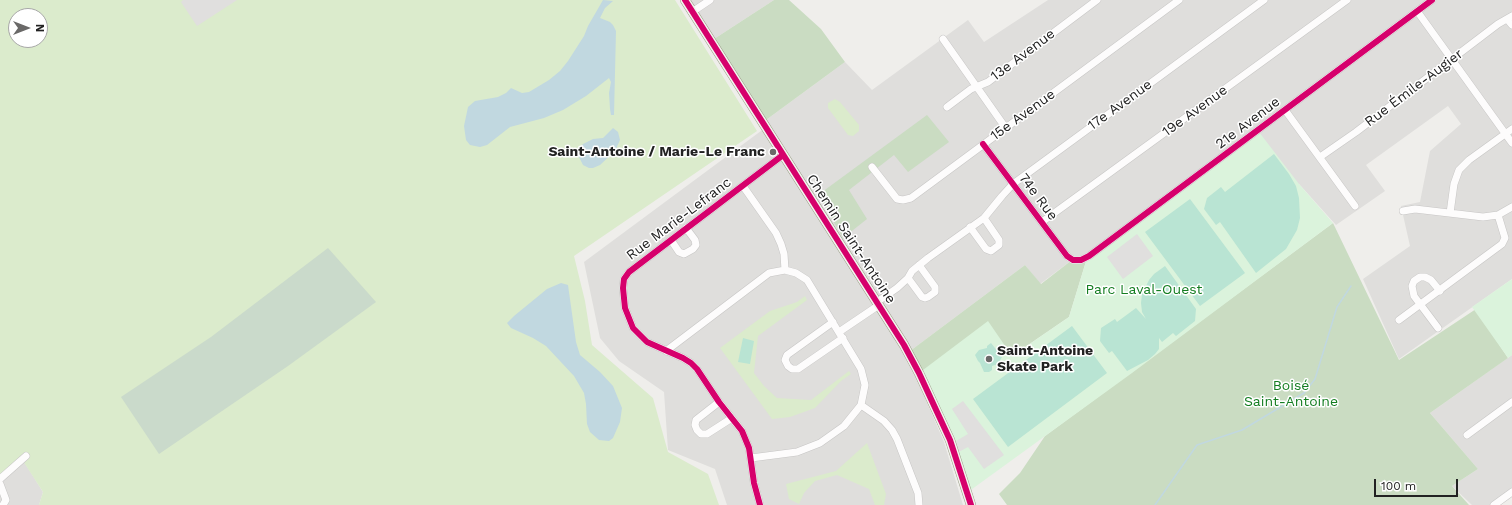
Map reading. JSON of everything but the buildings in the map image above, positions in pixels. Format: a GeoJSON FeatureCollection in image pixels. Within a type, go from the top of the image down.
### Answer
{"type":"FeatureCollection","features":[{"type":"Feature","properties":{"kind":"street","name":"Chemin Saint-Antoine"},"geometry":{"type":"LineString","coordinates":[[685,0],[904,345],[934,404],[950,440],[971,505]]}},
{"type":"Feature","properties":{"kind":"street"},"geometry":{"type":"LineString","coordinates":[[692,12],[710,0]]}},
{"type":"Feature","properties":{"kind":"street","name":"13e Avenue"},"geometry":{"type":"LineString","coordinates":[[947,107],[971,90],[988,82],[1098,0]]}},
{"type":"Feature","properties":{"kind":"street","name":"15e Avenue"},"geometry":{"type":"LineString","coordinates":[[872,167],[897,198],[907,200],[1179,0]]}},
{"type":"Feature","properties":{"kind":"street","name":"17e Avenue"},"geometry":{"type":"LineString","coordinates":[[833,322],[787,355],[785,360],[788,366],[792,369],[798,369],[878,304],[908,278],[919,265],[984,218],[1014,184],[1264,0]]}},
{"type":"Feature","properties":{"kind":"street","name":"19e Avenue"},"geometry":{"type":"LineString","coordinates":[[1042,222],[1347,0]]}},
{"type":"Feature","properties":{"kind":"street","name":"21e Avenue"},"geometry":{"type":"LineString","coordinates":[[1076,260],[1089,256],[1432,0]]}},
{"type":"Feature","properties":{"kind":"street"},"geometry":{"type":"LineString","coordinates":[[1417,11],[1512,143]]}},
{"type":"Feature","properties":{"kind":"street","name":"Rue Émile-Augier"},"geometry":{"type":"LineString","coordinates":[[1320,157],[1510,17],[1512,25]]}},
{"type":"Feature","properties":{"kind":"street"},"geometry":{"type":"LineString","coordinates":[[943,39],[978,87],[1005,128]]}},
{"type":"Feature","properties":{"kind":"street"},"geometry":{"type":"LineString","coordinates":[[1285,110],[1355,206]]}},
{"type":"Feature","properties":{"kind":"street"},"geometry":{"type":"LineString","coordinates":[[1450,213],[1454,184],[1459,170],[1469,160],[1512,129]]}},
{"type":"Feature","properties":{"kind":"street","name":"74e Rue"},"geometry":{"type":"LineString","coordinates":[[983,144],[1067,256],[1070,259],[1076,260]]}},
{"type":"Feature","properties":{"kind":"street","name":"Rue Marie-Lefranc"},"geometry":{"type":"LineString","coordinates":[[760,505],[754,483],[747,440],[697,369],[691,363],[648,342],[633,328],[625,308],[623,288],[624,279],[629,272],[783,155]]}},
{"type":"Feature","properties":{"kind":"street"},"geometry":{"type":"LineString","coordinates":[[743,186],[776,233],[784,254],[785,270]]}},
{"type":"Feature","properties":{"kind":"street"},"geometry":{"type":"LineString","coordinates":[[1403,211],[1415,209],[1476,217],[1498,215],[1512,207]]}},
{"type":"Feature","properties":{"kind":"street"},"geometry":{"type":"LineString","coordinates":[[1399,320],[1504,242],[1505,235],[1498,215]]}},
{"type":"Feature","properties":{"kind":"street"},"geometry":{"type":"LineString","coordinates":[[970,227],[986,249],[991,251],[999,245],[999,240],[984,218]]}},
{"type":"Feature","properties":{"kind":"street","name":"Rue Marie-Lefranc"},"geometry":{"type":"LineString","coordinates":[[671,240],[679,252],[684,254],[693,249],[696,245],[695,240],[686,228]]}},
{"type":"Feature","properties":{"kind":"street"},"geometry":{"type":"LineString","coordinates":[[908,278],[922,297],[928,297],[935,292],[935,287],[919,265]]}},
{"type":"Feature","properties":{"kind":"street"},"geometry":{"type":"LineString","coordinates":[[666,351],[769,273],[785,270],[796,273],[807,280],[861,368],[864,377],[865,390],[862,405],[844,426],[820,443],[797,452],[751,458]]}},
{"type":"Feature","properties":{"kind":"street"},"geometry":{"type":"LineString","coordinates":[[1438,328],[1412,291],[1412,286],[1414,281],[1420,277],[1425,277],[1431,280],[1440,290]]}},
{"type":"Feature","properties":{"kind":"street"},"geometry":{"type":"LineString","coordinates":[[719,402],[696,420],[695,425],[697,430],[701,434],[707,434],[732,418]]}},
{"type":"Feature","properties":{"kind":"street"},"geometry":{"type":"LineString","coordinates":[[1467,435],[1512,402]]}},
{"type":"Feature","properties":{"kind":"street"},"geometry":{"type":"LineString","coordinates":[[862,405],[884,421],[892,430],[918,493],[919,505]]}},
{"type":"Feature","properties":{"kind":"street"},"geometry":{"type":"LineString","coordinates":[[0,479],[26,456]]}},
{"type":"Feature","properties":{"kind":"street"},"geometry":{"type":"LineString","coordinates":[[0,484],[6,500],[3,505]]}},
{"type":"Feature","properties":{"kind":"street"},"geometry":{"type":"LineString","coordinates":[[1494,505],[1512,492]]}},
{"type":"Feature","properties":{"kind":"shaded area"},"geometry":{"type":"Polygon","coordinates":[[[183,0],[237,0],[197,26],[181,2],[183,0]]]}},
{"type":"Feature","properties":{"kind":"shaded area"},"geometry":{"type":"Polygon","coordinates":[[[689,0],[774,0],[714,39],[689,0]]]}},
{"type":"Feature","properties":{"kind":"shaded area"},"geometry":{"type":"Polygon","coordinates":[[[1048,0],[1512,0],[1512,279],[1399,359],[1363,279],[1410,246],[1401,206],[1420,202],[1430,151],[1461,124],[1448,106],[1366,165],[1385,191],[1336,225],[1299,184],[1087,258],[1072,260],[1040,284],[1025,265],[906,354],[944,442],[963,505],[727,505],[715,469],[668,450],[664,392],[619,361],[600,338],[584,262],[769,125],[766,120],[845,62],[872,90],[968,20],[984,42],[1048,0]]]}},
{"type":"Feature","properties":{"kind":"shaded area"},"geometry":{"type":"Polygon","coordinates":[[[1137,234],[1153,256],[1123,279],[1107,257],[1137,234]]]}},
{"type":"Feature","properties":{"kind":"shaded area"},"geometry":{"type":"Polygon","coordinates":[[[1512,355],[1512,491],[1493,505],[1472,505],[1452,486],[1478,469],[1430,413],[1512,355]]]}},
{"type":"Feature","properties":{"kind":"shaded area"},"geometry":{"type":"Polygon","coordinates":[[[963,401],[1004,455],[984,469],[968,447],[955,454],[951,444],[968,434],[952,409],[963,401]]]}},
{"type":"Feature","properties":{"kind":"shaded area"},"geometry":{"type":"Polygon","coordinates":[[[23,460],[43,492],[39,505],[0,505],[0,476],[23,460]]]}},
{"type":"Feature","properties":{"kind":"green space"},"geometry":{"type":"Polygon","coordinates":[[[0,0],[675,0],[757,131],[574,256],[585,301],[592,345],[653,398],[668,452],[708,474],[719,505],[39,505],[43,492],[23,461],[0,476],[0,0]]]}},
{"type":"Feature","properties":{"kind":"green space"},"geometry":{"type":"Polygon","coordinates":[[[774,0],[789,0],[821,29],[845,62],[766,120],[714,39],[774,0]]]}},
{"type":"Feature","properties":{"kind":"green space"},"geometry":{"type":"Polygon","coordinates":[[[835,99],[840,102],[859,125],[859,131],[853,136],[848,135],[828,108],[828,103],[835,99]]]}},
{"type":"Feature","properties":{"kind":"green space"},"geometry":{"type":"Polygon","coordinates":[[[927,115],[949,142],[908,172],[894,155],[849,190],[867,219],[843,238],[818,195],[927,115]]]}},
{"type":"Feature","properties":{"kind":"green space","name":"Parc Laval-Ouest"},"geometry":{"type":"Polygon","coordinates":[[[1259,132],[1299,184],[1333,223],[1132,373],[968,492],[919,373],[988,321],[1012,356],[1069,317],[1087,258],[1259,132]]]}},
{"type":"Feature","properties":{"kind":"green space"},"geometry":{"type":"Polygon","coordinates":[[[1274,154],[1296,186],[1299,198],[1300,218],[1297,230],[1286,249],[1256,273],[1220,222],[1216,225],[1204,209],[1207,198],[1221,187],[1225,192],[1274,154]]]}},
{"type":"Feature","properties":{"kind":"green space"},"geometry":{"type":"Polygon","coordinates":[[[1190,199],[1245,273],[1200,306],[1145,232],[1190,199]]]}},
{"type":"Feature","properties":{"kind":"green space","name":"Boisé Saint-Antoine"},"geometry":{"type":"Polygon","coordinates":[[[1333,223],[1399,360],[1476,309],[1508,358],[1430,413],[1478,469],[1452,486],[1469,505],[1007,505],[999,494],[1020,473],[1045,436],[1333,223]]]}},
{"type":"Feature","properties":{"kind":"green space"},"geometry":{"type":"Polygon","coordinates":[[[328,248],[376,302],[288,366],[159,454],[121,397],[211,337],[328,248]]]}},
{"type":"Feature","properties":{"kind":"green space"},"geometry":{"type":"Polygon","coordinates":[[[1087,258],[1069,317],[1012,356],[919,373],[906,354],[1025,265],[1041,284],[1072,260],[1087,258]]]}},
{"type":"Feature","properties":{"kind":"green space"},"geometry":{"type":"Polygon","coordinates":[[[1165,266],[1196,309],[1195,321],[1176,336],[1173,333],[1162,342],[1159,338],[1159,349],[1155,354],[1148,360],[1127,371],[1112,351],[1109,353],[1100,341],[1101,328],[1115,319],[1117,322],[1136,308],[1146,319],[1142,312],[1142,294],[1149,280],[1154,274],[1165,266]]]}},
{"type":"Feature","properties":{"kind":"green space"},"geometry":{"type":"Polygon","coordinates":[[[1512,279],[1512,355],[1508,358],[1472,307],[1512,279]]]}},
{"type":"Feature","properties":{"kind":"green space"},"geometry":{"type":"Polygon","coordinates":[[[805,296],[807,300],[758,336],[754,373],[764,386],[777,398],[811,400],[849,371],[851,374],[841,381],[815,408],[790,417],[772,419],[720,348],[770,311],[797,302],[805,296]]]}},
{"type":"Feature","properties":{"kind":"green space"},"geometry":{"type":"Polygon","coordinates":[[[1072,326],[1107,373],[1008,447],[973,399],[1072,326]]]}},
{"type":"Feature","properties":{"kind":"green space"},"geometry":{"type":"Polygon","coordinates":[[[743,338],[754,341],[750,364],[738,362],[743,338]]]}},
{"type":"Feature","properties":{"kind":"green space","name":"Saint-Antoine Skate Park"},"geometry":{"type":"Polygon","coordinates":[[[991,343],[1002,357],[998,364],[992,366],[992,370],[989,372],[984,372],[975,355],[979,350],[987,348],[987,346],[991,343]]]}},
{"type":"Feature","properties":{"kind":"green space"},"geometry":{"type":"Polygon","coordinates":[[[867,443],[886,494],[884,505],[875,505],[869,489],[837,475],[815,481],[804,493],[799,504],[789,499],[786,484],[836,471],[867,443]]]}},
{"type":"Feature","properties":{"kind":"water"},"geometry":{"type":"Polygon","coordinates":[[[603,0],[613,1],[605,8],[600,18],[610,22],[616,31],[614,115],[611,115],[610,109],[609,93],[611,82],[609,78],[586,96],[563,110],[544,118],[510,127],[487,145],[480,147],[470,145],[466,140],[464,126],[468,107],[475,101],[498,97],[506,93],[511,88],[522,93],[529,92],[549,80],[560,71],[568,61],[584,36],[603,0]]]}},
{"type":"Feature","properties":{"kind":"water"},"geometry":{"type":"Polygon","coordinates":[[[613,128],[618,132],[620,140],[615,151],[600,165],[589,168],[583,165],[578,155],[579,149],[583,144],[593,139],[603,138],[613,128]]]}},
{"type":"Feature","properties":{"kind":"water"},"geometry":{"type":"Polygon","coordinates":[[[561,283],[568,285],[576,342],[580,355],[600,372],[613,386],[622,408],[620,422],[613,438],[609,441],[599,440],[590,432],[587,424],[584,393],[574,376],[546,346],[511,328],[507,323],[547,289],[561,283]]]}},
{"type":"Feature","properties":{"kind":"waterway"},"geometry":{"type":"LineString","coordinates":[[1155,505],[1197,445],[1242,430],[1304,393],[1315,379],[1337,307],[1351,286]]}},
{"type":"Feature","properties":{"kind":"cycle path"},"geometry":{"type":"LineString","coordinates":[[685,0],[904,345],[919,373],[950,440],[971,505]]}},
{"type":"Feature","properties":{"kind":"cycle path"},"geometry":{"type":"LineString","coordinates":[[983,144],[1067,256],[1073,260],[1081,260],[1089,256],[1432,0]]}},
{"type":"Feature","properties":{"kind":"cycle path"},"geometry":{"type":"LineString","coordinates":[[760,505],[754,483],[749,448],[742,431],[691,363],[647,342],[633,328],[625,308],[623,288],[624,279],[629,272],[783,155]]}},
{"type":"Feature","properties":{"kind":"place","name":"Saint-Antoine / Marie-Le Franc"},"geometry":{"type":"Point","coordinates":[773,152]}},
{"type":"Feature","properties":{"kind":"place","name":"Saint-Antoine Skate Park"},"geometry":{"type":"Point","coordinates":[989,359]}}]}
